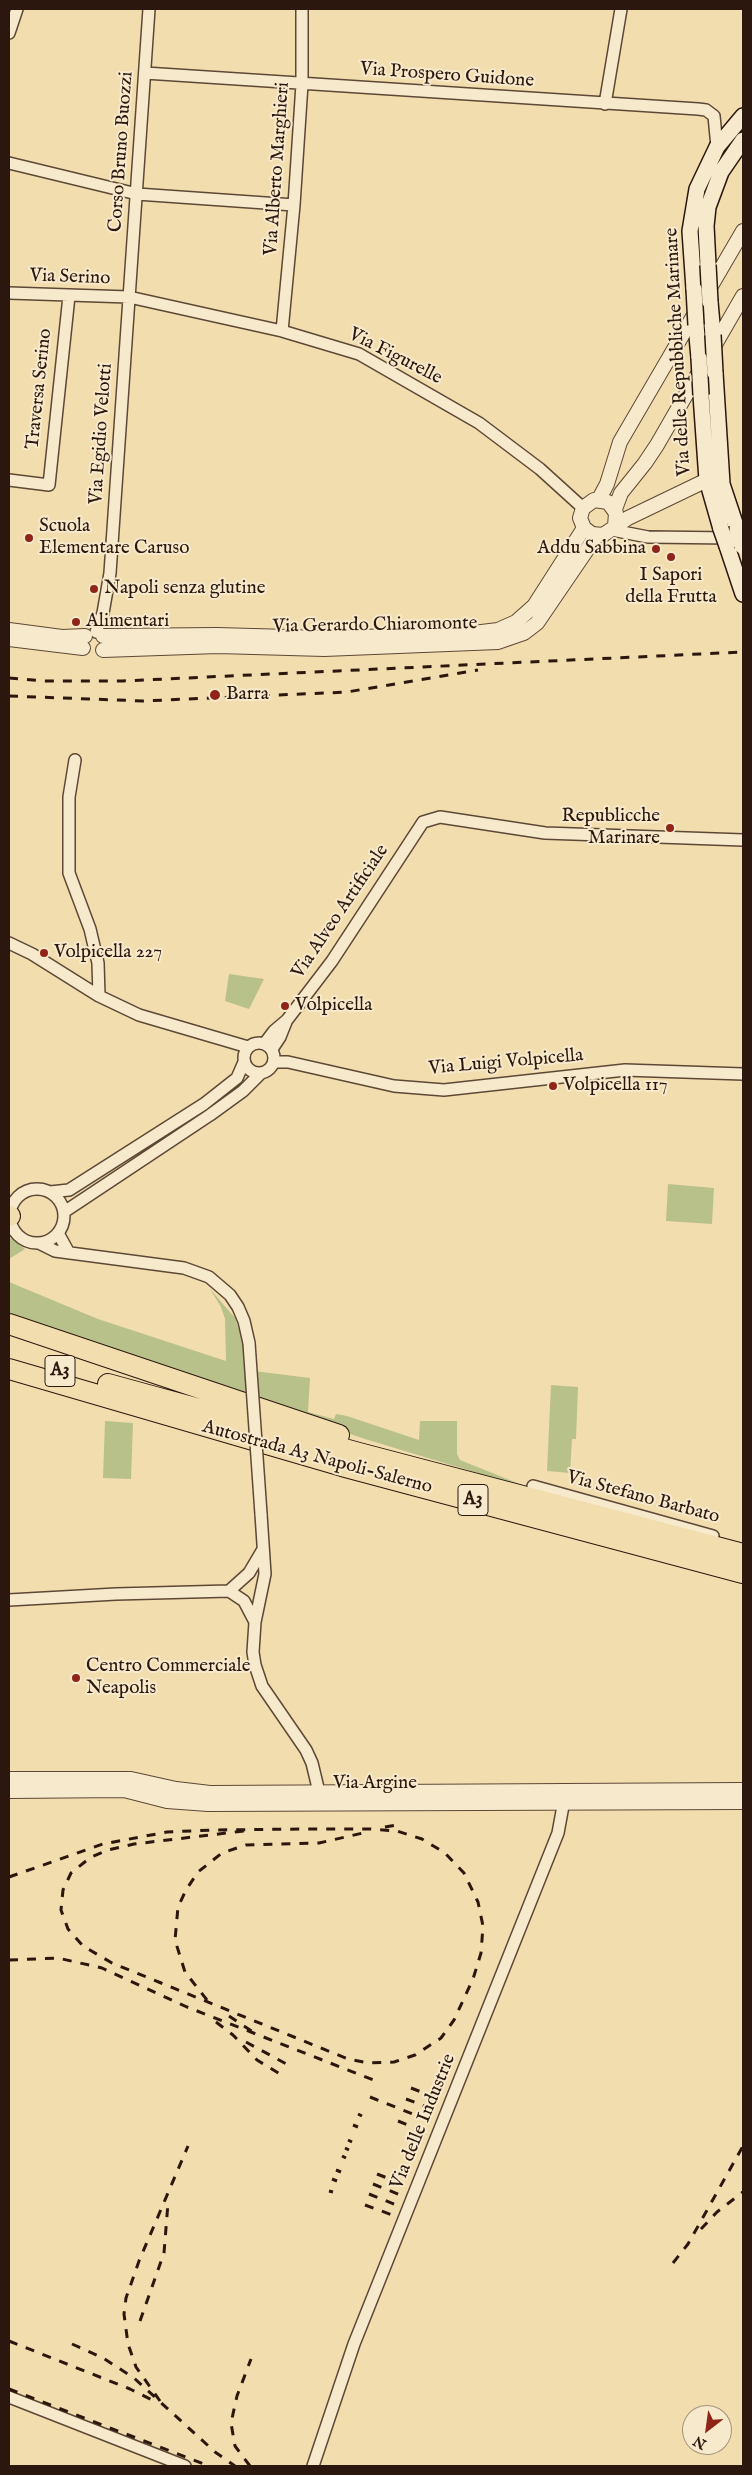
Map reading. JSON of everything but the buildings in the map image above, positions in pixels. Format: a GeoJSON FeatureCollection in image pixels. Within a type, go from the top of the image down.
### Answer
{"type":"FeatureCollection","features":[{"type":"Feature","properties":{"kind":"highway"},"geometry":{"type":"LineString","coordinates":[[9,1324],[371,1445],[475,1484]]}},
{"type":"Feature","properties":{"kind":"highway","name":"Autostrada A3 Napoli-Salerno"},"geometry":{"type":"LineString","coordinates":[[9,1357],[475,1484],[743,1554]]}},
{"type":"Feature","properties":{"kind":"highway","name":"Autostrada A3 Napoli-Salerno"},"geometry":{"type":"LineString","coordinates":[[9,1369],[342,1466],[743,1573]]}},
{"type":"Feature","properties":{"kind":"highway"},"geometry":{"type":"LineString","coordinates":[[9,1380],[117,1408],[203,1426]]}},
{"type":"Feature","properties":{"kind":"main road","name":"Via delle Repubbliche Marinare"},"geometry":{"type":"LineString","coordinates":[[743,116],[717,147],[702,174],[693,202],[690,231],[707,480],[715,534],[727,546],[743,594]]}},
{"type":"Feature","properties":{"kind":"main road","name":"Via delle Repubbliche Marinare"},"geometry":{"type":"LineString","coordinates":[[741,540],[722,484],[706,226],[708,207],[721,172],[743,140]]}},
{"type":"Feature","properties":{"kind":"street"},"geometry":{"type":"LineString","coordinates":[[9,33],[17,9]]}},
{"type":"Feature","properties":{"kind":"street","name":"Corso Bruno Buozzi"},"geometry":{"type":"LineString","coordinates":[[129,297],[149,9]]}},
{"type":"Feature","properties":{"kind":"street","name":"Via Alberto Marghieri"},"geometry":{"type":"LineString","coordinates":[[282,331],[294,205],[302,84],[302,9]]}},
{"type":"Feature","properties":{"kind":"street"},"geometry":{"type":"LineString","coordinates":[[605,104],[620,9]]}},
{"type":"Feature","properties":{"kind":"street","name":"Via Prospero Guidone"},"geometry":{"type":"LineString","coordinates":[[145,73],[706,110],[714,116],[716,122],[717,147]]}},
{"type":"Feature","properties":{"kind":"street"},"geometry":{"type":"LineString","coordinates":[[9,163],[137,194],[294,205]]}},
{"type":"Feature","properties":{"kind":"street"},"geometry":{"type":"LineString","coordinates":[[599,499],[607,484],[620,442],[743,230]]}},
{"type":"Feature","properties":{"kind":"street","name":"Via Serino"},"geometry":{"type":"LineString","coordinates":[[9,294],[129,297]]}},
{"type":"Feature","properties":{"kind":"street","name":"Traversa Serino"},"geometry":{"type":"LineString","coordinates":[[9,480],[49,486],[68,296]]}},
{"type":"Feature","properties":{"kind":"street"},"geometry":{"type":"LineString","coordinates":[[617,520],[620,493],[657,445],[743,296]]}},
{"type":"Feature","properties":{"kind":"street","name":"Via Figurelle"},"geometry":{"type":"LineString","coordinates":[[129,297],[282,331],[359,354],[450,405],[499,437],[540,469],[583,508]]}},
{"type":"Feature","properties":{"kind":"street","name":"Via Egidio Velotti"},"geometry":{"type":"LineString","coordinates":[[94,640],[103,613],[110,573],[129,297]]}},
{"type":"Feature","properties":{"kind":"street"},"geometry":{"type":"LineString","coordinates":[[707,480],[617,520],[597,536],[584,528],[580,518],[583,508],[590,501],[599,499],[608,502],[617,520],[648,537],[715,534],[741,540]]}},
{"type":"Feature","properties":{"kind":"street","name":"Via Gerardo Chiaromonte"},"geometry":{"type":"LineString","coordinates":[[9,630],[94,640],[217,635],[325,638],[465,634],[498,630],[516,622],[534,606],[584,528]]}},
{"type":"Feature","properties":{"kind":"street","name":"Via Gerardo Chiaromonte"},"geometry":{"type":"LineString","coordinates":[[9,639],[94,640],[324,649],[498,642],[512,638],[537,623],[597,536]]}},
{"type":"Feature","properties":{"kind":"street"},"geometry":{"type":"LineString","coordinates":[[75,760],[69,797],[69,873],[90,929],[98,964],[99,996]]}},
{"type":"Feature","properties":{"kind":"street","name":"Via Alveo Artificiale"},"geometry":{"type":"LineString","coordinates":[[268,1046],[280,1036],[286,1020],[332,961],[423,822],[440,817],[545,833],[743,840]]}},
{"type":"Feature","properties":{"kind":"street"},"geometry":{"type":"LineString","coordinates":[[9,943],[32,954],[99,996],[139,1015],[243,1052],[251,1071],[261,1073]]}},
{"type":"Feature","properties":{"kind":"street"},"geometry":{"type":"LineString","coordinates":[[64,1212],[210,1115],[243,1091],[261,1073],[269,1069],[274,1062],[268,1046],[258,1042],[243,1052]]}},
{"type":"Feature","properties":{"kind":"street"},"geometry":{"type":"LineString","coordinates":[[50,1192],[57,1197],[64,1212],[64,1221],[58,1233],[48,1241],[39,1243],[29,1242],[17,1234],[9,1216],[11,1206],[23,1192],[32,1189],[50,1192],[69,1190],[204,1104],[232,1083],[242,1071],[243,1052]]}},
{"type":"Feature","properties":{"kind":"street","name":"Via Luigi Volpicella"},"geometry":{"type":"LineString","coordinates":[[274,1062],[288,1062],[394,1086],[444,1090],[625,1070],[743,1074]]}},
{"type":"Feature","properties":{"kind":"street"},"geometry":{"type":"LineString","coordinates":[[58,1233],[69,1253]]}},
{"type":"Feature","properties":{"kind":"street"},"geometry":{"type":"LineString","coordinates":[[39,1243],[55,1251],[184,1268],[209,1277],[230,1295],[238,1307],[244,1321],[249,1343],[261,1514],[261,1554],[265,1567],[253,1652],[258,1677],[306,1750],[312,1763],[319,1798]]}},
{"type":"Feature","properties":{"kind":"street","name":"Via Stefano Barbato"},"geometry":{"type":"LineString","coordinates":[[533,1486],[743,1544]]}},
{"type":"Feature","properties":{"kind":"street"},"geometry":{"type":"LineString","coordinates":[[234,1588],[261,1554]]}},
{"type":"Feature","properties":{"kind":"street"},"geometry":{"type":"LineString","coordinates":[[9,1600],[234,1588],[248,1583],[263,1586]]}},
{"type":"Feature","properties":{"kind":"street"},"geometry":{"type":"LineString","coordinates":[[234,1588],[256,1622]]}},
{"type":"Feature","properties":{"kind":"street","name":"Via Argine"},"geometry":{"type":"LineString","coordinates":[[9,1779],[131,1779],[203,1793],[319,1798]]}},
{"type":"Feature","properties":{"kind":"street","name":"Via Argine"},"geometry":{"type":"LineString","coordinates":[[9,1791],[124,1790],[167,1800],[192,1803],[319,1798],[565,1796],[743,1790]]}},
{"type":"Feature","properties":{"kind":"street","name":"Via Argine"},"geometry":{"type":"LineString","coordinates":[[565,1796],[743,1802]]}},
{"type":"Feature","properties":{"kind":"street","name":"Via delle Industrie"},"geometry":{"type":"LineString","coordinates":[[313,2466],[354,2344],[558,1833],[565,1796]]}},
{"type":"Feature","properties":{"kind":"street"},"geometry":{"type":"LineString","coordinates":[[9,2397],[185,2466]]}},
{"type":"Feature","properties":{"kind":"green space"},"geometry":{"type":"Polygon","coordinates":[[[229,974],[264,979],[249,1009],[225,1001],[229,974]]]}},
{"type":"Feature","properties":{"kind":"green space"},"geometry":{"type":"Polygon","coordinates":[[[668,1184],[714,1188],[712,1224],[666,1221],[668,1184]]]}},
{"type":"Feature","properties":{"kind":"green space"},"geometry":{"type":"Polygon","coordinates":[[[9,1237],[25,1249],[9,1259],[9,1237]]]}},
{"type":"Feature","properties":{"kind":"green space"},"geometry":{"type":"Polygon","coordinates":[[[9,1282],[98,1319],[226,1361],[225,1319],[221,1307],[210,1289],[235,1318],[245,1347],[246,1370],[310,1378],[308,1412],[334,1419],[336,1414],[347,1416],[419,1440],[420,1421],[457,1421],[457,1454],[460,1460],[537,1491],[365,1439],[9,1320],[9,1282]]]}},
{"type":"Feature","properties":{"kind":"green space"},"geometry":{"type":"Polygon","coordinates":[[[551,1385],[578,1387],[576,1439],[572,1439],[570,1473],[547,1471],[551,1385]]]}},
{"type":"Feature","properties":{"kind":"green space"},"geometry":{"type":"Polygon","coordinates":[[[105,1421],[133,1423],[131,1479],[103,1478],[105,1421]]]}},
{"type":"Feature","properties":{"kind":"railway"},"geometry":{"type":"LineString","coordinates":[[9,678],[45,681],[122,681],[743,652]]}},
{"type":"Feature","properties":{"kind":"railway"},"geometry":{"type":"LineString","coordinates":[[9,696],[143,701],[347,692],[478,670]]}},
{"type":"Feature","properties":{"kind":"railway"},"geometry":{"type":"LineString","coordinates":[[385,1827],[402,1824]]}},
{"type":"Feature","properties":{"kind":"railway"},"geometry":{"type":"LineString","coordinates":[[9,1877],[103,1844],[167,1832],[213,1830],[371,1829],[397,1831],[422,1839],[445,1853],[464,1873],[478,1902],[483,1926],[481,1953],[473,1979],[454,2020],[441,2038],[415,2055],[394,2062],[369,2063],[348,2059],[112,1963],[83,1946],[68,1929],[61,1910],[63,1890],[71,1873],[91,1857],[108,1850],[134,1844],[252,1830]]}},
{"type":"Feature","properties":{"kind":"railway"},"geometry":{"type":"LineString","coordinates":[[207,2000],[185,1972],[175,1940],[178,1907],[198,1872],[222,1853],[246,1845],[319,1843],[363,1833]]}},
{"type":"Feature","properties":{"kind":"railway"},"geometry":{"type":"LineString","coordinates":[[9,1960],[58,1958],[102,1968],[187,2007],[376,2081]]}},
{"type":"Feature","properties":{"kind":"railway"},"geometry":{"type":"LineString","coordinates":[[229,2016],[256,2034]]}},
{"type":"Feature","properties":{"kind":"railway"},"geometry":{"type":"LineString","coordinates":[[216,2022],[233,2035],[257,2060],[285,2077]]}},
{"type":"Feature","properties":{"kind":"railway"},"geometry":{"type":"LineString","coordinates":[[246,2042],[290,2066]]}},
{"type":"Feature","properties":{"kind":"railway"},"geometry":{"type":"LineString","coordinates":[[411,2088],[442,2100]]}},
{"type":"Feature","properties":{"kind":"railway"},"geometry":{"type":"LineString","coordinates":[[370,2097],[433,2122]]}},
{"type":"Feature","properties":{"kind":"railway"},"geometry":{"type":"LineString","coordinates":[[406,2099],[438,2111]]}},
{"type":"Feature","properties":{"kind":"railway"},"geometry":{"type":"LineString","coordinates":[[358,2114],[362,2116]]}},
{"type":"Feature","properties":{"kind":"railway"},"geometry":{"type":"LineString","coordinates":[[398,2121],[429,2134]]}},
{"type":"Feature","properties":{"kind":"railway"},"geometry":{"type":"LineString","coordinates":[[353,2125],[358,2127]]}},
{"type":"Feature","properties":{"kind":"railway"},"geometry":{"type":"LineString","coordinates":[[348,2140],[352,2142]]}},
{"type":"Feature","properties":{"kind":"railway"},"geometry":{"type":"LineString","coordinates":[[160,2401],[136,2367],[128,2344],[124,2314],[126,2298],[139,2261],[188,2146]]}},
{"type":"Feature","properties":{"kind":"railway"},"geometry":{"type":"LineString","coordinates":[[673,2263],[688,2244],[743,2146]]}},
{"type":"Feature","properties":{"kind":"railway"},"geometry":{"type":"LineString","coordinates":[[345,2148],[349,2150]]}},
{"type":"Feature","properties":{"kind":"railway"},"geometry":{"type":"LineString","coordinates":[[342,2156],[346,2158]]}},
{"type":"Feature","properties":{"kind":"railway"},"geometry":{"type":"LineString","coordinates":[[336,2170],[341,2172]]}},
{"type":"Feature","properties":{"kind":"railway"},"geometry":{"type":"LineString","coordinates":[[377,2174],[408,2186]]}},
{"type":"Feature","properties":{"kind":"railway"},"geometry":{"type":"LineString","coordinates":[[332,2179],[337,2181]]}},
{"type":"Feature","properties":{"kind":"railway"},"geometry":{"type":"LineString","coordinates":[[373,2184],[403,2196]]}},
{"type":"Feature","properties":{"kind":"railway"},"geometry":{"type":"LineString","coordinates":[[329,2191],[333,2192]]}},
{"type":"Feature","properties":{"kind":"railway"},"geometry":{"type":"LineString","coordinates":[[701,2229],[717,2212],[743,2192]]}},
{"type":"Feature","properties":{"kind":"railway"},"geometry":{"type":"LineString","coordinates":[[369,2194],[399,2206]]}},
{"type":"Feature","properties":{"kind":"railway"},"geometry":{"type":"LineString","coordinates":[[140,2321],[164,2253],[168,2203]]}},
{"type":"Feature","properties":{"kind":"railway"},"geometry":{"type":"LineString","coordinates":[[365,2205],[395,2216]]}},
{"type":"Feature","properties":{"kind":"railway"},"geometry":{"type":"LineString","coordinates":[[9,2341],[130,2389],[154,2401]]}},
{"type":"Feature","properties":{"kind":"railway"},"geometry":{"type":"LineString","coordinates":[[72,2344],[103,2358],[134,2378],[215,2452],[235,2466]]}},
{"type":"Feature","properties":{"kind":"railway"},"geometry":{"type":"LineString","coordinates":[[250,2466],[235,2446],[231,2423],[237,2396],[251,2359]]}},
{"type":"Feature","properties":{"kind":"railway"},"geometry":{"type":"LineString","coordinates":[[9,2389],[209,2466]]}},
{"type":"Feature","properties":{"kind":"place","name":"Scuola Elementare Caruso"},"geometry":{"type":"Point","coordinates":[29,538]}},
{"type":"Feature","properties":{"kind":"place","name":"Addu Sabbina"},"geometry":{"type":"Point","coordinates":[656,549]}},
{"type":"Feature","properties":{"kind":"place","name":"I Sapori della Frutta"},"geometry":{"type":"Point","coordinates":[671,557]}},
{"type":"Feature","properties":{"kind":"place","name":"Napoli senza glutine"},"geometry":{"type":"Point","coordinates":[94,589]}},
{"type":"Feature","properties":{"kind":"place","name":"Alimentari"},"geometry":{"type":"Point","coordinates":[76,622]}},
{"type":"Feature","properties":{"kind":"place","name":"Barra"},"geometry":{"type":"Point","coordinates":[215,695]}},
{"type":"Feature","properties":{"kind":"place","name":"Republicche Marinare"},"geometry":{"type":"Point","coordinates":[670,828]}},
{"type":"Feature","properties":{"kind":"place","name":"Volpicella 227"},"geometry":{"type":"Point","coordinates":[44,953]}},
{"type":"Feature","properties":{"kind":"place","name":"Volpicella"},"geometry":{"type":"Point","coordinates":[285,1006]}},
{"type":"Feature","properties":{"kind":"place","name":"Volpicella 117"},"geometry":{"type":"Point","coordinates":[553,1086]}},
{"type":"Feature","properties":{"kind":"place","name":"Centro Commerciale Neapolis"},"geometry":{"type":"Point","coordinates":[76,1678]}}]}
